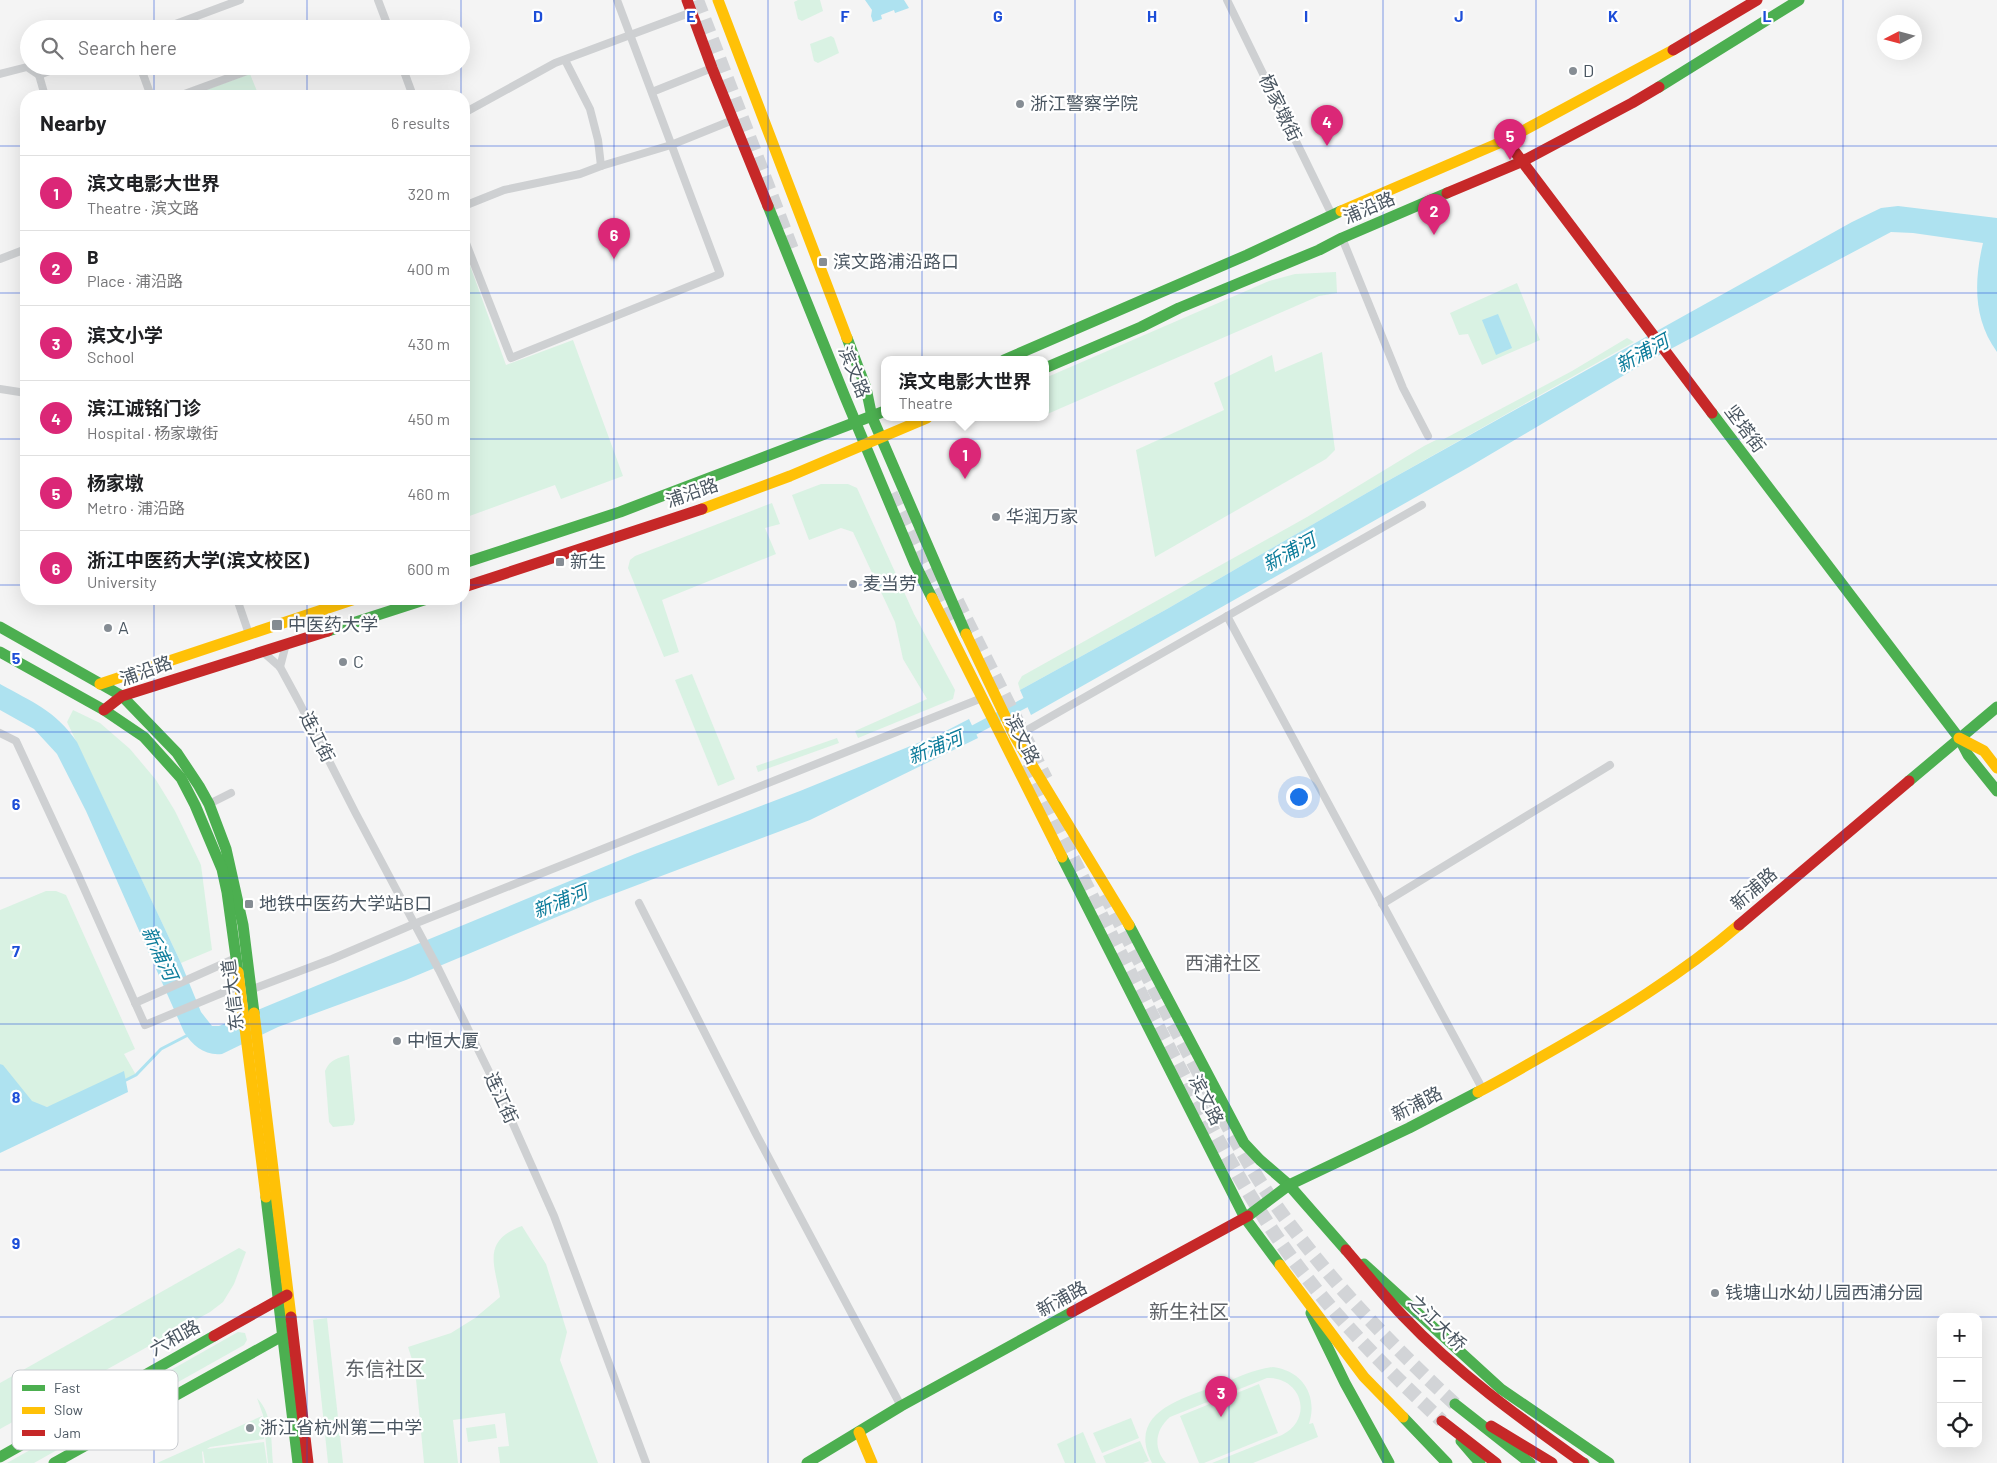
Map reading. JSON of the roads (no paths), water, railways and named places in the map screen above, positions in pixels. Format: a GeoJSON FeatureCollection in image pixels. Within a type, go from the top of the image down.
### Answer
{"type":"FeatureCollection","features":[{"type":"Feature","properties":{"kind":"main road","name":"滨文路"},"geometry":{"type":"LineString","coordinates":[[687,0],[712,68],[855,422],[915,564],[1245,1218],[1283,1269],[1314,1317],[1345,1382],[1389,1463]]}},
{"type":"Feature","properties":{"kind":"main road","name":"滨文路"},"geometry":{"type":"LineString","coordinates":[[718,0],[866,388],[872,416],[991,688],[1015,737],[1136,936],[1244,1143],[1260,1160],[1289,1185]]}},
{"type":"Feature","properties":{"kind":"main road","name":"浦沿路"},"geometry":{"type":"LineString","coordinates":[[1013,356],[1506,140],[1677,48],[1757,0]]}},
{"type":"Feature","properties":{"kind":"main road","name":"浦沿路"},"geometry":{"type":"LineString","coordinates":[[1049,366],[1141,327],[1195,301],[1319,250],[1342,238],[1521,162],[1632,103],[1799,0]]}},
{"type":"Feature","properties":{"kind":"main road","name":"坚塔街"},"geometry":{"type":"LineString","coordinates":[[1506,140],[1648,330],[1960,738],[1968,755],[1997,792]]}},
{"type":"Feature","properties":{"kind":"main road"},"geometry":{"type":"LineString","coordinates":[[872,416],[881,413]]}},
{"type":"Feature","properties":{"kind":"main road","name":"浦沿路"},"geometry":{"type":"LineString","coordinates":[[470,561],[620,512],[872,416]]}},
{"type":"Feature","properties":{"kind":"main road","name":"浦沿路"},"geometry":{"type":"LineString","coordinates":[[470,585],[631,534],[772,483],[920,421]]}},
{"type":"Feature","properties":{"kind":"main road","name":"浦沿路"},"geometry":{"type":"LineString","coordinates":[[336,605],[100,684],[104,710],[122,696],[408,605]]}},
{"type":"Feature","properties":{"kind":"main road","name":"东信大道"},"geometry":{"type":"LineString","coordinates":[[0,627],[122,696],[177,753],[209,804],[226,849],[236,887],[243,926],[250,990],[247,1008],[246,1049],[284,1297]]}},
{"type":"Feature","properties":{"kind":"main road","name":"东信大道"},"geometry":{"type":"LineString","coordinates":[[0,652],[104,710],[149,742],[181,778],[192,798],[222,869],[227,892],[239,986],[256,1040],[288,1331],[308,1463]]}},
{"type":"Feature","properties":{"kind":"main road","name":"新浦路"},"geometry":{"type":"LineString","coordinates":[[806,1463],[901,1406],[1245,1218],[1289,1185],[1409,1128],[1482,1090],[1597,1025],[1661,984],[1719,942],[1997,707]]}},
{"type":"Feature","properties":{"kind":"main road","name":"坚塔街"},"geometry":{"type":"LineString","coordinates":[[1960,738],[1984,751],[1997,768]]}},
{"type":"Feature","properties":{"kind":"main road","name":"之江大桥"},"geometry":{"type":"LineString","coordinates":[[1289,1185],[1404,1317],[1465,1374],[1512,1412],[1584,1463]]}},
{"type":"Feature","properties":{"kind":"main road"},"geometry":{"type":"LineString","coordinates":[[1332,1235],[1502,1389],[1609,1463]]}},
{"type":"Feature","properties":{"kind":"main road"},"geometry":{"type":"LineString","coordinates":[[1283,1269],[1364,1377],[1447,1463]]}},
{"type":"Feature","properties":{"kind":"main road","name":"六和路"},"geometry":{"type":"LineString","coordinates":[[154,1370],[284,1297]]}},
{"type":"Feature","properties":{"kind":"main road"},"geometry":{"type":"LineString","coordinates":[[178,1393],[288,1331]]}},
{"type":"Feature","properties":{"kind":"main road","name":"东信大道"},"geometry":{"type":"LineString","coordinates":[[288,1331],[298,1463]]}},
{"type":"Feature","properties":{"kind":"main road"},"geometry":{"type":"LineString","coordinates":[[1530,1463],[1455,1404],[1552,1463]]}},
{"type":"Feature","properties":{"kind":"main road"},"geometry":{"type":"LineString","coordinates":[[1442,1421],[1496,1463]]}},
{"type":"Feature","properties":{"kind":"main road"},"geometry":{"type":"LineString","coordinates":[[1452,1430],[1480,1463]]}},
{"type":"Feature","properties":{"kind":"main road"},"geometry":{"type":"LineString","coordinates":[[858,1432],[872,1463]]}},
{"type":"Feature","properties":{"kind":"main road","name":"六和路"},"geometry":{"type":"LineString","coordinates":[[0,1457],[12,1450]]}},
{"type":"Feature","properties":{"kind":"main road"},"geometry":{"type":"LineString","coordinates":[[54,1463],[77,1450]]}},
{"type":"Feature","properties":{"kind":"street"},"geometry":{"type":"LineString","coordinates":[[186,20],[240,0]]}},
{"type":"Feature","properties":{"kind":"street"},"geometry":{"type":"LineString","coordinates":[[378,0],[385,20]]}},
{"type":"Feature","properties":{"kind":"street"},"geometry":{"type":"LineString","coordinates":[[470,253],[511,358],[720,274],[617,0]]}},
{"type":"Feature","properties":{"kind":"street","name":"杨家墩街"},"geometry":{"type":"LineString","coordinates":[[1227,0],[1332,216]]}},
{"type":"Feature","properties":{"kind":"street"},"geometry":{"type":"LineString","coordinates":[[470,110],[555,63],[692,12]]}},
{"type":"Feature","properties":{"kind":"street"},"geometry":{"type":"LineString","coordinates":[[565,60],[590,109],[598,140],[601,166]]}},
{"type":"Feature","properties":{"kind":"street"},"geometry":{"type":"LineString","coordinates":[[652,92],[712,68]]}},
{"type":"Feature","properties":{"kind":"street"},"geometry":{"type":"LineString","coordinates":[[0,74],[20,69]]}},
{"type":"Feature","properties":{"kind":"street"},"geometry":{"type":"LineString","coordinates":[[39,75],[43,90]]}},
{"type":"Feature","properties":{"kind":"street"},"geometry":{"type":"LineString","coordinates":[[143,75],[149,90]]}},
{"type":"Feature","properties":{"kind":"street"},"geometry":{"type":"LineString","coordinates":[[195,90],[236,75]]}},
{"type":"Feature","properties":{"kind":"street"},"geometry":{"type":"LineString","coordinates":[[405,75],[411,90]]}},
{"type":"Feature","properties":{"kind":"street"},"geometry":{"type":"LineString","coordinates":[[470,204],[504,190],[580,174],[671,145],[733,120]]}},
{"type":"Feature","properties":{"kind":"street"},"geometry":{"type":"LineString","coordinates":[[1342,238],[1403,388],[1428,436]]}},
{"type":"Feature","properties":{"kind":"street"},"geometry":{"type":"LineString","coordinates":[[0,259],[20,251]]}},
{"type":"Feature","properties":{"kind":"street"},"geometry":{"type":"LineString","coordinates":[[0,389],[20,392]]}},
{"type":"Feature","properties":{"kind":"street"},"geometry":{"type":"LineString","coordinates":[[1015,737],[1422,505]]}},
{"type":"Feature","properties":{"kind":"street"},"geometry":{"type":"LineString","coordinates":[[239,605],[249,634]]}},
{"type":"Feature","properties":{"kind":"street"},"geometry":{"type":"LineString","coordinates":[[1227,616],[1482,1090]]}},
{"type":"Feature","properties":{"kind":"street"},"geometry":{"type":"LineString","coordinates":[[280,667],[286,644]]}},
{"type":"Feature","properties":{"kind":"street","name":"连江街"},"geometry":{"type":"LineString","coordinates":[[263,652],[280,667],[416,928],[440,970],[497,1088],[554,1216],[646,1463]]}},
{"type":"Feature","properties":{"kind":"street"},"geometry":{"type":"LineString","coordinates":[[250,990],[416,928],[982,698]]}},
{"type":"Feature","properties":{"kind":"street"},"geometry":{"type":"LineString","coordinates":[[0,733],[16,741],[145,1025],[239,986]]}},
{"type":"Feature","properties":{"kind":"street"},"geometry":{"type":"LineString","coordinates":[[1382,904],[1610,765]]}},
{"type":"Feature","properties":{"kind":"street"},"geometry":{"type":"LineString","coordinates":[[209,804],[231,793]]}},
{"type":"Feature","properties":{"kind":"street"},"geometry":{"type":"LineString","coordinates":[[639,903],[756,1134],[901,1406]]}},
{"type":"Feature","properties":{"kind":"street"},"geometry":{"type":"LineString","coordinates":[[135,1002],[236,958]]}},
{"type":"Feature","properties":{"kind":"water"},"geometry":{"type":"Polygon","coordinates":[[[865,0],[904,0],[909,8],[895,13],[894,10],[881,15],[882,19],[873,22],[872,10],[865,0]]]}},
{"type":"Feature","properties":{"kind":"water"},"geometry":{"type":"Polygon","coordinates":[[[1898,206],[1997,218],[1997,352],[1983,326],[1978,299],[1978,271],[1983,243],[1913,233],[1891,232],[1648,361],[1469,467],[1031,715],[1020,690],[1167,609],[1384,483],[1852,222],[1881,208],[1898,206]]]}},
{"type":"Feature","properties":{"kind":"water"},"geometry":{"type":"Polygon","coordinates":[[[1498,314],[1512,348],[1496,355],[1482,320],[1498,314]]]}},
{"type":"Feature","properties":{"kind":"water"},"geometry":{"type":"Polygon","coordinates":[[[0,684],[51,714],[69,731],[77,742],[181,963],[201,1012],[212,1026],[219,1026],[635,854],[800,791],[940,734],[969,719],[978,738],[810,820],[595,901],[406,980],[278,1027],[222,1054],[216,1054],[200,1049],[191,1042],[184,1032],[86,811],[57,754],[34,729],[0,710],[0,684]]]}},
{"type":"Feature","properties":{"kind":"water"},"geometry":{"type":"Polygon","coordinates":[[[0,1064],[3,1065],[32,1101],[47,1107],[124,1071],[128,1092],[0,1153],[0,1064]]]}},
{"type":"Feature","properties":{"kind":"waterway","name":"新浦河"},"geometry":{"type":"LineString","coordinates":[[963,736],[1036,697]]}},
{"type":"Feature","properties":{"kind":"waterway"},"geometry":{"type":"LineString","coordinates":[[122,1082],[136,1075],[161,1049],[190,1034]]}},
{"type":"Feature","properties":{"kind":"tunnel"},"geometry":{"type":"LineString","coordinates":[[697,0],[793,252]]}},
{"type":"Feature","properties":{"kind":"tunnel"},"geometry":{"type":"LineString","coordinates":[[891,494],[954,620]]}},
{"type":"Feature","properties":{"kind":"tunnel"},"geometry":{"type":"LineString","coordinates":[[957,601],[1046,779]]}},
{"type":"Feature","properties":{"kind":"tunnel"},"geometry":{"type":"LineString","coordinates":[[1026,764],[1158,1026],[1215,1135],[1256,1205],[1286,1250],[1321,1296],[1379,1360],[1442,1421]]}},
{"type":"Feature","properties":{"kind":"tunnel"},"geometry":{"type":"LineString","coordinates":[[1105,894],[1224,1120],[1270,1197],[1341,1288],[1385,1336],[1455,1404]]}},
{"type":"Feature","properties":{"kind":"place","name":"D"},"geometry":{"type":"Point","coordinates":[1573,71]}},
{"type":"Feature","properties":{"kind":"place","name":"浙江警察学院"},"geometry":{"type":"Point","coordinates":[1020,104]}},
{"type":"Feature","properties":{"kind":"place","name":"滨江诚铭门诊"},"geometry":{"type":"Point","coordinates":[1327,146]}},
{"type":"Feature","properties":{"kind":"place","name":"杨家墩"},"geometry":{"type":"Point","coordinates":[1510,160]}},
{"type":"Feature","properties":{"kind":"place","name":"B"},"geometry":{"type":"Point","coordinates":[1434,235]}},
{"type":"Feature","properties":{"kind":"place","name":"浙江中医药大学(滨文校区)"},"geometry":{"type":"Point","coordinates":[614,259]}},
{"type":"Feature","properties":{"kind":"place","name":"滨文路浦沿路口"},"geometry":{"type":"Point","coordinates":[823,262]}},
{"type":"Feature","properties":{"kind":"place","name":"滨文电影大世界"},"geometry":{"type":"Point","coordinates":[965,479]}},
{"type":"Feature","properties":{"kind":"place","name":"华润万家"},"geometry":{"type":"Point","coordinates":[996,517]}},
{"type":"Feature","properties":{"kind":"place","name":"新生"},"geometry":{"type":"Point","coordinates":[560,562]}},
{"type":"Feature","properties":{"kind":"place","name":"麦当劳"},"geometry":{"type":"Point","coordinates":[853,584]}},
{"type":"Feature","properties":{"kind":"place","name":"中医药大学"},"geometry":{"type":"Point","coordinates":[277,625]}},
{"type":"Feature","properties":{"kind":"place","name":"A"},"geometry":{"type":"Point","coordinates":[108,628]}},
{"type":"Feature","properties":{"kind":"place","name":"C"},"geometry":{"type":"Point","coordinates":[343,662]}},
{"type":"Feature","properties":{"kind":"place","name":"地铁中医药大学站B口"},"geometry":{"type":"Point","coordinates":[249,904]}},
{"type":"Feature","properties":{"kind":"place","name":"中恒大厦"},"geometry":{"type":"Point","coordinates":[397,1041]}},
{"type":"Feature","properties":{"kind":"place","name":"钱塘山水幼儿园西浦分园"},"geometry":{"type":"Point","coordinates":[1715,1293]}},
{"type":"Feature","properties":{"kind":"place","name":"滨文小学"},"geometry":{"type":"Point","coordinates":[1221,1417]}},
{"type":"Feature","properties":{"kind":"place","name":"浙江省杭州第二中学"},"geometry":{"type":"Point","coordinates":[250,1428]}},
{"type":"Feature","properties":{"kind":"district","name":"西浦社区"},"geometry":{"type":"Point","coordinates":[1223,963]}},
{"type":"Feature","properties":{"kind":"district","name":"新生社区"},"geometry":{"type":"Point","coordinates":[1189,1312]}},
{"type":"Feature","properties":{"kind":"district","name":"东信社区"},"geometry":{"type":"Point","coordinates":[385,1369]}}]}
